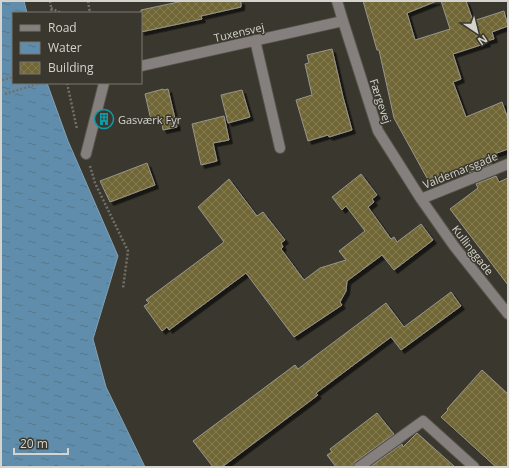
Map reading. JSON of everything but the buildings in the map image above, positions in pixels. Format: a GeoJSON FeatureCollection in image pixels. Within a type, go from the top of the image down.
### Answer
{"type":"FeatureCollection","features":[{"type":"Feature","properties":{"kind":"street","name":"Færgevej"},"geometry":{"type":"LineString","coordinates":[[337,1],[342,21],[378,132],[420,199]]}},
{"type":"Feature","properties":{"kind":"street","name":"Tuxensvej"},"geometry":{"type":"LineString","coordinates":[[142,66],[342,21]]}},
{"type":"Feature","properties":{"kind":"street"},"geometry":{"type":"LineString","coordinates":[[255,40],[280,148]]}},
{"type":"Feature","properties":{"kind":"street"},"geometry":{"type":"LineString","coordinates":[[86,154],[104,84]]}},
{"type":"Feature","properties":{"kind":"street","name":"Valdemarsgade"},"geometry":{"type":"LineString","coordinates":[[420,199],[508,164]]}},
{"type":"Feature","properties":{"kind":"street","name":"Kullinggade"},"geometry":{"type":"LineString","coordinates":[[420,199],[454,246],[508,314]]}},
{"type":"Feature","properties":{"kind":"street"},"geometry":{"type":"LineString","coordinates":[[359,467],[423,421],[474,467]]}},
{"type":"Feature","properties":{"kind":"path"},"geometry":{"type":"LineString","coordinates":[[50,1],[52,12]]}},
{"type":"Feature","properties":{"kind":"path"},"geometry":{"type":"LineString","coordinates":[[88,1],[90,12]]}},
{"type":"Feature","properties":{"kind":"path"},"geometry":{"type":"LineString","coordinates":[[51,8],[59,12]]}},
{"type":"Feature","properties":{"kind":"path"},"geometry":{"type":"LineString","coordinates":[[2,80],[12,77]]}},
{"type":"Feature","properties":{"kind":"path"},"geometry":{"type":"LineString","coordinates":[[5,94],[37,84]]}},
{"type":"Feature","properties":{"kind":"path"},"geometry":{"type":"LineString","coordinates":[[67,84],[76,125],[95,183],[128,251],[123,288]]}},
{"type":"Feature","properties":{"kind":"water"},"geometry":{"type":"Polygon","coordinates":[[[1,1],[24,1],[27,12],[12,12],[12,84],[47,84],[68,141],[118,256],[93,339],[106,387],[145,467],[1,467],[1,1]]]}},
{"type":"Feature","properties":{"kind":"place","name":"Gasværk Fyr"},"geometry":{"type":"Point","coordinates":[104,119]}}]}
